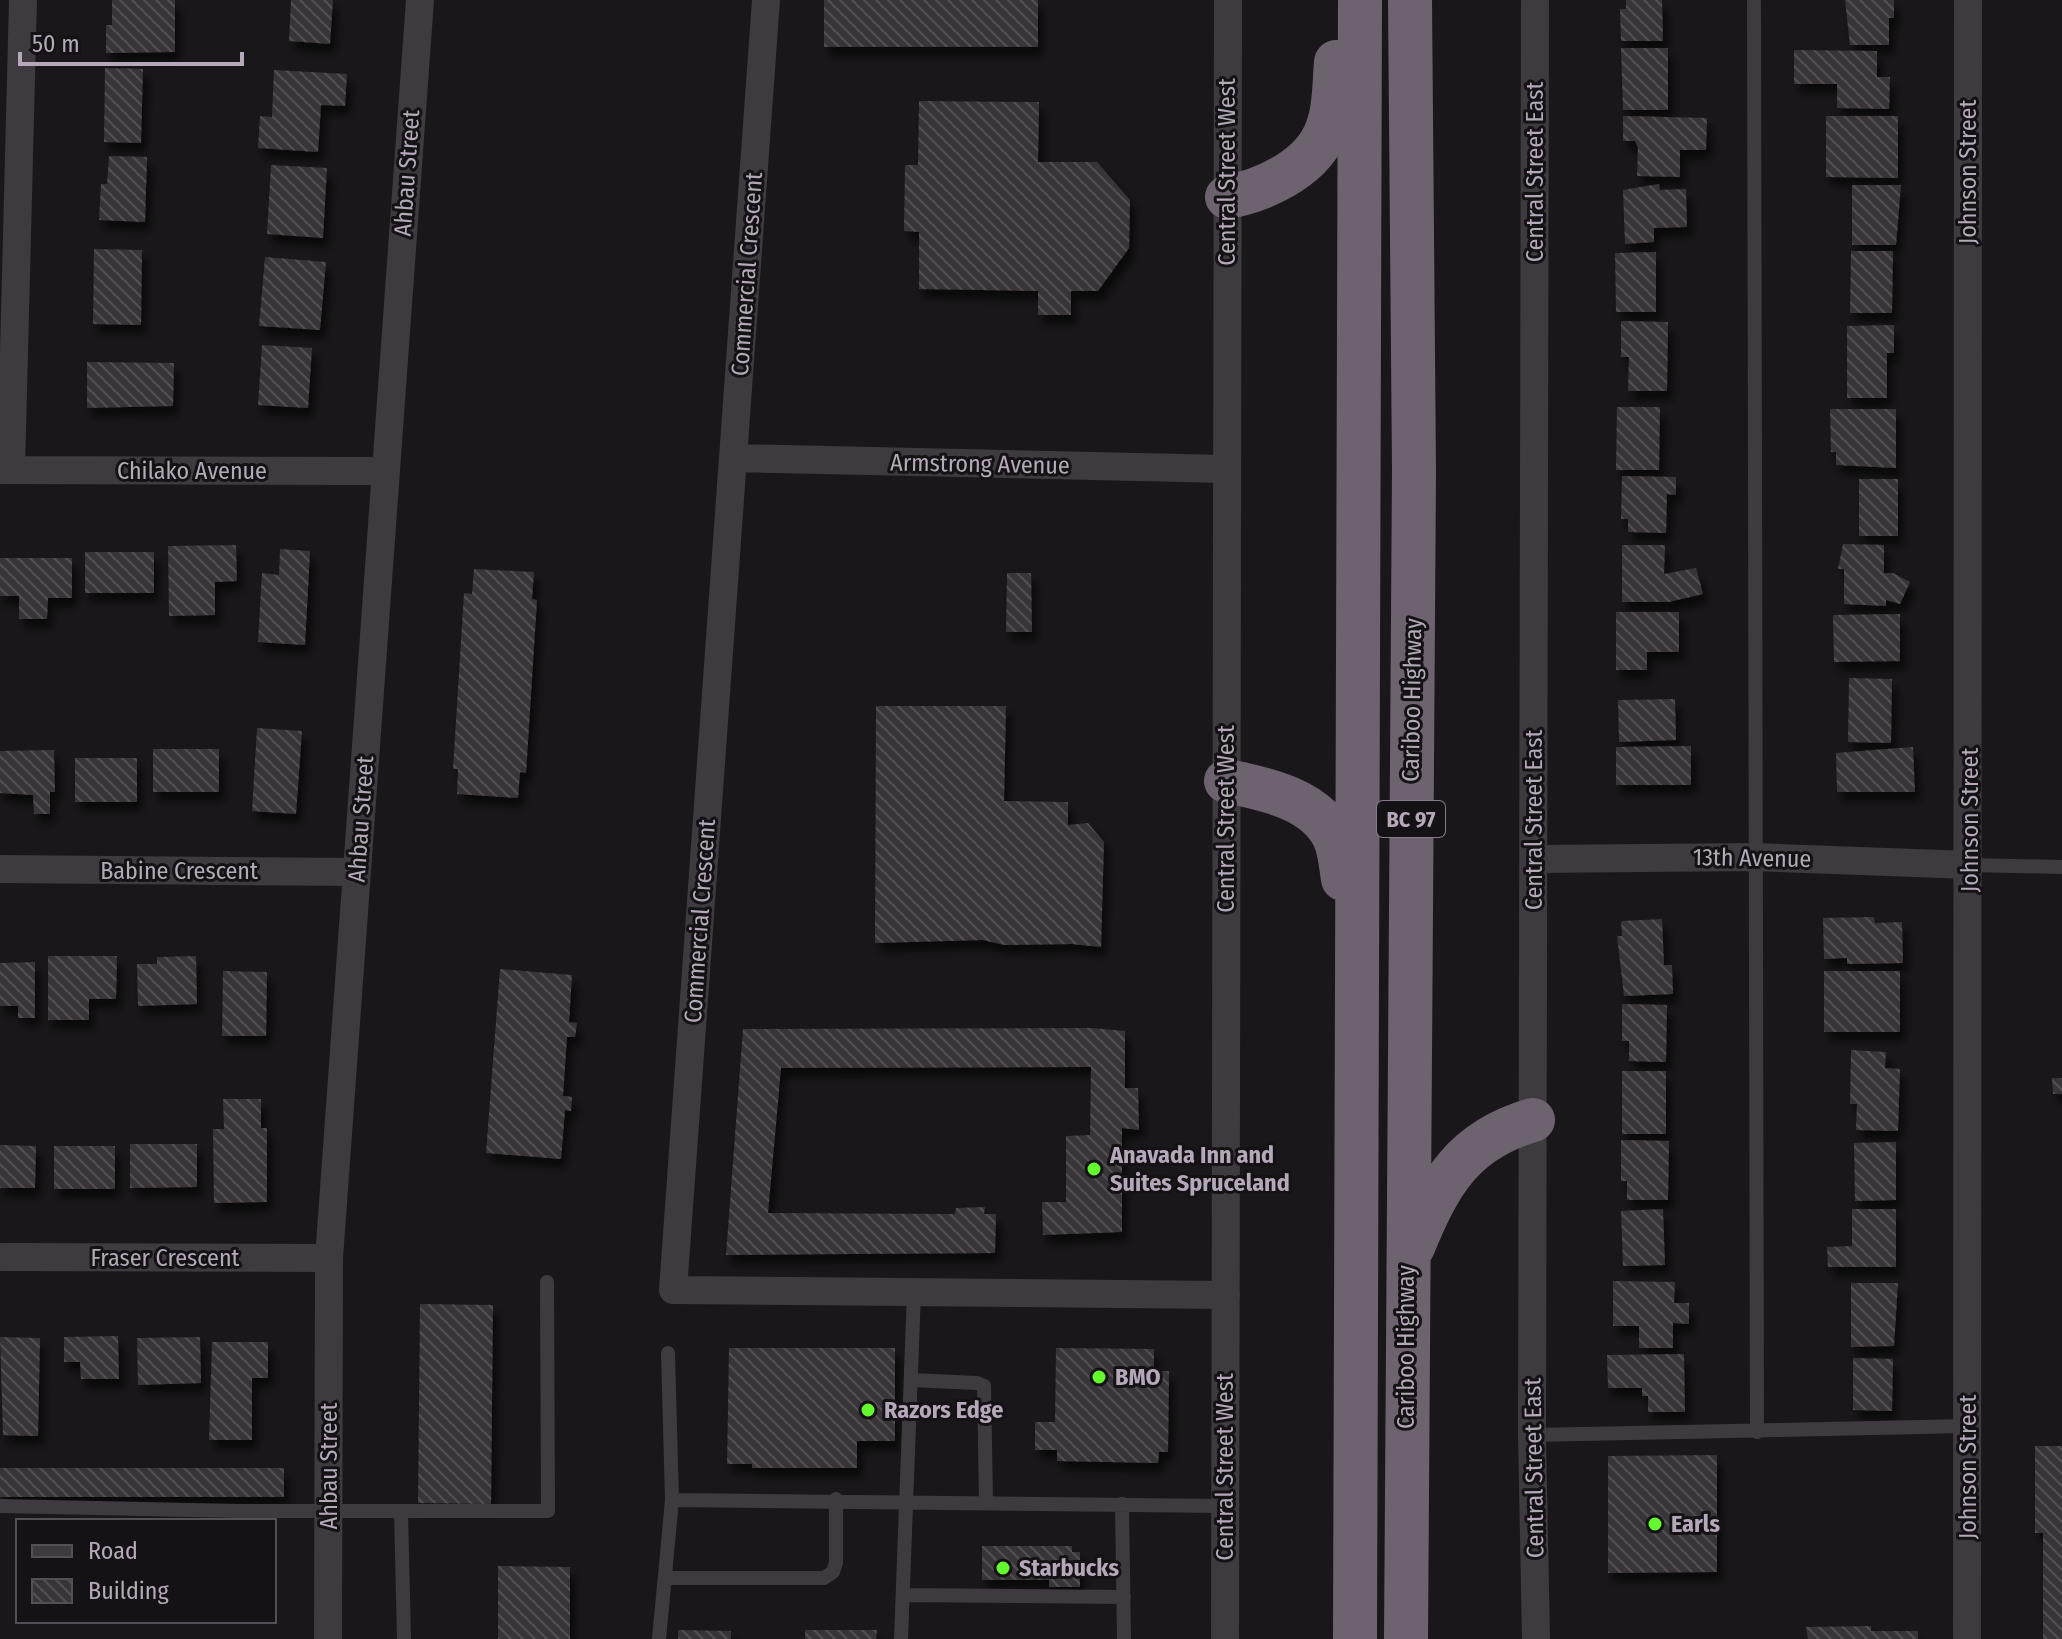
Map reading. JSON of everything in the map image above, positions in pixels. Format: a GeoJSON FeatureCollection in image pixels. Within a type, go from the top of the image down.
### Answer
{"type":"FeatureCollection","features":[{"type":"Feature","properties":{"kind":"highway"},"geometry":{"type":"LineString","coordinates":[[1227,197],[1255,192],[1308,158],[1324,136],[1332,107],[1343,0]]}},
{"type":"Feature","properties":{"kind":"highway","name":"BC 97"},"geometry":{"type":"LineString","coordinates":[[1355,1639],[1360,0]]}},
{"type":"Feature","properties":{"kind":"highway","name":"Cariboo Highway"},"geometry":{"type":"LineString","coordinates":[[1406,1639],[1414,471],[1410,0]]}},
{"type":"Feature","properties":{"kind":"highway"},"geometry":{"type":"LineString","coordinates":[[1226,781],[1257,787],[1310,808],[1325,823],[1335,841],[1355,938]]}},
{"type":"Feature","properties":{"kind":"highway"},"geometry":{"type":"LineString","coordinates":[[1407,1265],[1430,1206],[1452,1169],[1505,1128],[1533,1120]]}},
{"type":"Feature","properties":{"kind":"street"},"geometry":{"type":"LineString","coordinates":[[6,470],[23,0]]}},
{"type":"Feature","properties":{"kind":"street","name":"Ahbau Street"},"geometry":{"type":"LineString","coordinates":[[328,1639],[329,1258],[420,0]]}},
{"type":"Feature","properties":{"kind":"street","name":"Commercial Crescent"},"geometry":{"type":"LineString","coordinates":[[766,0],[673,1290],[1226,1295]]}},
{"type":"Feature","properties":{"kind":"street","name":"Central Street West"},"geometry":{"type":"LineString","coordinates":[[1225,1639],[1228,0]]}},
{"type":"Feature","properties":{"kind":"street","name":"Central Street East"},"geometry":{"type":"LineString","coordinates":[[1535,0],[1532,1435],[1536,1639]]}},
{"type":"Feature","properties":{"kind":"street","name":"Johnson Street"},"geometry":{"type":"LineString","coordinates":[[1967,1639],[1970,865],[1968,0]]}},
{"type":"Feature","properties":{"kind":"street","name":"Armstrong Avenue"},"geometry":{"type":"LineString","coordinates":[[734,458],[1226,469]]}},
{"type":"Feature","properties":{"kind":"street","name":"Chilako Avenue"},"geometry":{"type":"LineString","coordinates":[[6,470],[384,471]]}},
{"type":"Feature","properties":{"kind":"street","name":"13th Avenue"},"geometry":{"type":"LineString","coordinates":[[1534,859],[1754,857],[1970,865]]}},
{"type":"Feature","properties":{"kind":"street","name":"Babine Crescent"},"geometry":{"type":"LineString","coordinates":[[0,869],[357,872]]}},
{"type":"Feature","properties":{"kind":"street","name":"Fraser Crescent"},"geometry":{"type":"LineString","coordinates":[[0,1257],[329,1258]]}},
{"type":"Feature","properties":{"kind":"lane"},"geometry":{"type":"LineString","coordinates":[[1754,0],[1757,1432]]}},
{"type":"Feature","properties":{"kind":"lane"},"geometry":{"type":"LineString","coordinates":[[1970,865],[2062,867]]}},
{"type":"Feature","properties":{"kind":"lane"},"geometry":{"type":"LineString","coordinates":[[0,1506],[328,1512],[548,1511],[547,1282]]}},
{"type":"Feature","properties":{"kind":"lane"},"geometry":{"type":"LineString","coordinates":[[901,1639],[914,1292]]}},
{"type":"Feature","properties":{"kind":"lane"},"geometry":{"type":"LineString","coordinates":[[659,1639],[672,1500],[668,1353]]}},
{"type":"Feature","properties":{"kind":"lane"},"geometry":{"type":"LineString","coordinates":[[911,1380],[984,1386],[986,1502]]}},
{"type":"Feature","properties":{"kind":"lane"},"geometry":{"type":"LineString","coordinates":[[1532,1435],[1968,1426]]}},
{"type":"Feature","properties":{"kind":"lane"},"geometry":{"type":"LineString","coordinates":[[672,1500],[836,1499],[1225,1506]]}},
{"type":"Feature","properties":{"kind":"lane"},"geometry":{"type":"LineString","coordinates":[[665,1578],[824,1578],[833,1572],[836,1563],[836,1499]]}},
{"type":"Feature","properties":{"kind":"lane"},"geometry":{"type":"LineString","coordinates":[[1122,1504],[1124,1639]]}},
{"type":"Feature","properties":{"kind":"lane"},"geometry":{"type":"LineString","coordinates":[[401,1511],[404,1639]]}},
{"type":"Feature","properties":{"kind":"lane"},"geometry":{"type":"LineString","coordinates":[[903,1595],[1124,1597]]}},
{"type":"Feature","properties":{"kind":"building"},"geometry":{"type":"Polygon","coordinates":[[[112,0],[175,0],[175,52],[106,53],[106,25],[112,25],[112,0]]]}},
{"type":"Feature","properties":{"kind":"building"},"geometry":{"type":"Polygon","coordinates":[[[291,0],[333,0],[330,44],[289,41],[291,0]]]}},
{"type":"Feature","properties":{"kind":"building"},"geometry":{"type":"Polygon","coordinates":[[[824,0],[1038,0],[1038,47],[824,47],[824,0]]]}},
{"type":"Feature","properties":{"kind":"building"},"geometry":{"type":"Polygon","coordinates":[[[1626,0],[1662,0],[1663,41],[1621,41],[1620,9],[1626,9],[1626,0]]]}},
{"type":"Feature","properties":{"kind":"building"},"geometry":{"type":"Polygon","coordinates":[[[1845,0],[1894,0],[1894,18],[1889,18],[1889,45],[1850,45],[1845,0]]]}},
{"type":"Feature","properties":{"kind":"building"},"geometry":{"type":"Polygon","coordinates":[[[1621,48],[1668,48],[1668,110],[1623,110],[1621,48]]]}},
{"type":"Feature","properties":{"kind":"building"},"geometry":{"type":"Polygon","coordinates":[[[1794,50],[1877,51],[1877,77],[1890,77],[1889,109],[1837,108],[1837,84],[1794,84],[1794,50]]]}},
{"type":"Feature","properties":{"kind":"building"},"geometry":{"type":"Polygon","coordinates":[[[105,68],[143,69],[141,143],[104,142],[105,68]]]}},
{"type":"Feature","properties":{"kind":"building"},"geometry":{"type":"Polygon","coordinates":[[[274,70],[347,74],[345,106],[321,105],[318,152],[258,148],[260,116],[272,117],[274,70]]]}},
{"type":"Feature","properties":{"kind":"building"},"geometry":{"type":"Polygon","coordinates":[[[919,101],[1039,102],[1038,162],[1097,162],[1130,200],[1129,248],[1098,291],[1071,291],[1071,315],[1038,315],[1038,291],[919,289],[919,232],[904,231],[905,165],[918,165],[919,101]]]}},
{"type":"Feature","properties":{"kind":"building"},"geometry":{"type":"Polygon","coordinates":[[[1623,116],[1707,118],[1706,150],[1680,150],[1680,177],[1637,176],[1638,148],[1635,141],[1623,141],[1623,116]]]}},
{"type":"Feature","properties":{"kind":"building"},"geometry":{"type":"Polygon","coordinates":[[[1826,116],[1898,116],[1898,178],[1826,177],[1826,116]]]}},
{"type":"Feature","properties":{"kind":"building"},"geometry":{"type":"Polygon","coordinates":[[[109,156],[147,157],[145,222],[99,220],[101,184],[107,184],[109,156]]]}},
{"type":"Feature","properties":{"kind":"building"},"geometry":{"type":"Polygon","coordinates":[[[271,165],[327,168],[323,238],[267,234],[271,165]]]}},
{"type":"Feature","properties":{"kind":"building"},"geometry":{"type":"Polygon","coordinates":[[[1659,184],[1660,190],[1686,189],[1687,227],[1654,228],[1654,242],[1625,244],[1623,190],[1659,184]]]}},
{"type":"Feature","properties":{"kind":"building"},"geometry":{"type":"Polygon","coordinates":[[[1852,185],[1901,185],[1896,245],[1852,245],[1852,185]]]}},
{"type":"Feature","properties":{"kind":"building"},"geometry":{"type":"Polygon","coordinates":[[[94,249],[142,250],[141,325],[93,324],[94,249]]]}},
{"type":"Feature","properties":{"kind":"building"},"geometry":{"type":"Polygon","coordinates":[[[1851,251],[1893,251],[1892,313],[1850,313],[1851,251]]]}},
{"type":"Feature","properties":{"kind":"building"},"geometry":{"type":"Polygon","coordinates":[[[1656,252],[1656,312],[1616,312],[1615,253],[1656,252]]]}},
{"type":"Feature","properties":{"kind":"building"},"geometry":{"type":"Polygon","coordinates":[[[265,257],[326,262],[320,330],[259,326],[265,257]]]}},
{"type":"Feature","properties":{"kind":"building"},"geometry":{"type":"Polygon","coordinates":[[[1621,321],[1668,322],[1667,391],[1628,391],[1629,357],[1621,357],[1621,321]]]}},
{"type":"Feature","properties":{"kind":"building"},"geometry":{"type":"Polygon","coordinates":[[[1894,325],[1894,353],[1887,353],[1887,398],[1847,398],[1847,326],[1894,325]]]}},
{"type":"Feature","properties":{"kind":"building"},"geometry":{"type":"Polygon","coordinates":[[[262,345],[312,348],[308,408],[258,405],[262,345]]]}},
{"type":"Feature","properties":{"kind":"building"},"geometry":{"type":"Polygon","coordinates":[[[87,362],[174,363],[173,406],[87,408],[87,362]]]}},
{"type":"Feature","properties":{"kind":"building"},"geometry":{"type":"Polygon","coordinates":[[[1617,407],[1660,407],[1659,470],[1616,470],[1617,407]]]}},
{"type":"Feature","properties":{"kind":"building"},"geometry":{"type":"Polygon","coordinates":[[[1830,409],[1896,409],[1896,468],[1836,465],[1836,452],[1831,452],[1830,409]]]}},
{"type":"Feature","properties":{"kind":"building"},"geometry":{"type":"Polygon","coordinates":[[[1622,476],[1676,477],[1676,495],[1667,494],[1666,533],[1628,532],[1628,519],[1621,519],[1622,476]]]}},
{"type":"Feature","properties":{"kind":"building"},"geometry":{"type":"Polygon","coordinates":[[[1859,479],[1898,479],[1898,536],[1859,536],[1859,479]]]}},
{"type":"Feature","properties":{"kind":"building"},"geometry":{"type":"Polygon","coordinates":[[[1843,544],[1884,545],[1884,573],[1893,573],[1910,582],[1900,604],[1886,600],[1886,606],[1844,604],[1844,569],[1838,569],[1843,544]]]}},
{"type":"Feature","properties":{"kind":"building"},"geometry":{"type":"Polygon","coordinates":[[[236,545],[237,581],[215,582],[215,615],[169,616],[168,546],[236,545]]]}},
{"type":"Feature","properties":{"kind":"building"},"geometry":{"type":"Polygon","coordinates":[[[1622,545],[1665,545],[1664,574],[1696,568],[1703,594],[1669,602],[1622,602],[1622,545]]]}},
{"type":"Feature","properties":{"kind":"building"},"geometry":{"type":"Polygon","coordinates":[[[280,549],[310,551],[305,645],[258,642],[262,573],[279,575],[280,549]]]}},
{"type":"Feature","properties":{"kind":"building"},"geometry":{"type":"Polygon","coordinates":[[[85,552],[154,552],[154,593],[85,593],[85,552]]]}},
{"type":"Feature","properties":{"kind":"building"},"geometry":{"type":"Polygon","coordinates":[[[0,558],[72,558],[72,598],[48,598],[47,619],[19,619],[19,596],[0,596],[0,558]]]}},
{"type":"Feature","properties":{"kind":"building"},"geometry":{"type":"Polygon","coordinates":[[[474,569],[534,572],[532,599],[537,600],[526,773],[520,772],[518,798],[457,794],[458,769],[453,769],[464,593],[472,594],[474,569]]]}},
{"type":"Feature","properties":{"kind":"building"},"geometry":{"type":"Polygon","coordinates":[[[1007,573],[1031,573],[1032,632],[1006,632],[1007,573]]]}},
{"type":"Feature","properties":{"kind":"building"},"geometry":{"type":"Polygon","coordinates":[[[1616,612],[1679,612],[1679,652],[1647,652],[1647,670],[1616,670],[1616,612]]]}},
{"type":"Feature","properties":{"kind":"building"},"geometry":{"type":"Polygon","coordinates":[[[1900,614],[1900,661],[1834,662],[1833,615],[1900,614]]]}},
{"type":"Feature","properties":{"kind":"building"},"geometry":{"type":"Polygon","coordinates":[[[1849,678],[1892,679],[1891,743],[1848,742],[1849,678]]]}},
{"type":"Feature","properties":{"kind":"building"},"geometry":{"type":"Polygon","coordinates":[[[1675,699],[1676,740],[1619,742],[1618,700],[1675,699]]]}},
{"type":"Feature","properties":{"kind":"building"},"geometry":{"type":"Polygon","coordinates":[[[876,706],[1006,706],[1004,801],[1068,802],[1068,825],[1088,823],[1104,842],[1101,947],[1072,944],[1004,945],[983,940],[875,943],[876,706]]]}},
{"type":"Feature","properties":{"kind":"building"},"geometry":{"type":"Polygon","coordinates":[[[257,728],[302,731],[296,814],[252,811],[257,728]]]}},
{"type":"Feature","properties":{"kind":"building"},"geometry":{"type":"Polygon","coordinates":[[[1691,746],[1691,785],[1616,785],[1616,747],[1691,746]]]}},
{"type":"Feature","properties":{"kind":"building"},"geometry":{"type":"Polygon","coordinates":[[[1913,747],[1915,792],[1837,792],[1836,753],[1913,747]]]}},
{"type":"Feature","properties":{"kind":"building"},"geometry":{"type":"Polygon","coordinates":[[[153,749],[219,749],[219,792],[153,792],[153,749]]]}},
{"type":"Feature","properties":{"kind":"building"},"geometry":{"type":"Polygon","coordinates":[[[54,750],[55,792],[50,792],[50,814],[34,814],[33,795],[0,793],[0,751],[54,750]]]}},
{"type":"Feature","properties":{"kind":"building"},"geometry":{"type":"Polygon","coordinates":[[[75,758],[137,758],[137,802],[75,802],[75,758]]]}},
{"type":"Feature","properties":{"kind":"building"},"geometry":{"type":"Polygon","coordinates":[[[1874,917],[1875,923],[1902,922],[1903,963],[1847,964],[1847,958],[1824,959],[1823,918],[1874,917]]]}},
{"type":"Feature","properties":{"kind":"building"},"geometry":{"type":"Polygon","coordinates":[[[1662,919],[1664,965],[1672,965],[1673,994],[1624,996],[1617,936],[1622,936],[1621,921],[1662,919]]]}},
{"type":"Feature","properties":{"kind":"building"},"geometry":{"type":"Polygon","coordinates":[[[48,956],[117,956],[116,999],[89,999],[89,1020],[48,1020],[48,956]]]}},
{"type":"Feature","properties":{"kind":"building"},"geometry":{"type":"Polygon","coordinates":[[[196,956],[197,1004],[138,1006],[137,964],[157,964],[157,957],[196,956]]]}},
{"type":"Feature","properties":{"kind":"building"},"geometry":{"type":"Polygon","coordinates":[[[35,962],[35,1018],[18,1018],[18,1006],[0,1006],[0,963],[35,962]]]}},
{"type":"Feature","properties":{"kind":"building"},"geometry":{"type":"Polygon","coordinates":[[[500,969],[572,975],[569,1022],[577,1023],[575,1037],[567,1037],[563,1096],[572,1097],[571,1111],[565,1110],[561,1159],[486,1153],[500,969]]]}},
{"type":"Feature","properties":{"kind":"building"},"geometry":{"type":"Polygon","coordinates":[[[223,971],[267,972],[266,1036],[222,1036],[223,971]]]}},
{"type":"Feature","properties":{"kind":"building"},"geometry":{"type":"Polygon","coordinates":[[[1824,971],[1900,971],[1900,1032],[1824,1032],[1824,971]]]}},
{"type":"Feature","properties":{"kind":"building"},"geometry":{"type":"Polygon","coordinates":[[[1622,1004],[1667,1005],[1666,1062],[1629,1061],[1629,1041],[1622,1041],[1622,1004]]]}},
{"type":"Feature","properties":{"kind":"building","name":"Anavada Inn and Suites Spruceland"},"geometry":{"type":"Polygon","coordinates":[[[1092,1028],[1125,1031],[1125,1088],[1138,1088],[1139,1130],[1122,1128],[1122,1232],[1043,1235],[1042,1202],[1066,1202],[1066,1136],[1090,1135],[1091,1067],[781,1068],[768,1213],[955,1214],[956,1208],[985,1207],[984,1214],[996,1214],[995,1253],[726,1255],[743,1029],[1092,1028]]]}},
{"type":"Feature","properties":{"kind":"building"},"geometry":{"type":"Polygon","coordinates":[[[1851,1050],[1886,1052],[1885,1068],[1900,1069],[1898,1131],[1856,1130],[1857,1104],[1850,1104],[1851,1050]]]}},
{"type":"Feature","properties":{"kind":"building"},"geometry":{"type":"Polygon","coordinates":[[[1622,1071],[1666,1071],[1666,1134],[1622,1134],[1622,1071]]]}},
{"type":"Feature","properties":{"kind":"building"},"geometry":{"type":"Polygon","coordinates":[[[2052,1078],[2062,1078],[2062,1094],[2053,1094],[2052,1078]]]}},
{"type":"Feature","properties":{"kind":"building"},"geometry":{"type":"Polygon","coordinates":[[[223,1099],[261,1099],[261,1128],[267,1128],[267,1202],[214,1203],[213,1129],[224,1129],[223,1099]]]}},
{"type":"Feature","properties":{"kind":"building"},"geometry":{"type":"Polygon","coordinates":[[[1621,1140],[1669,1141],[1668,1200],[1627,1200],[1627,1181],[1621,1181],[1621,1140]]]}},
{"type":"Feature","properties":{"kind":"building"},"geometry":{"type":"Polygon","coordinates":[[[1896,1142],[1896,1200],[1855,1201],[1854,1143],[1896,1142]]]}},
{"type":"Feature","properties":{"kind":"building"},"geometry":{"type":"Polygon","coordinates":[[[130,1144],[197,1144],[197,1187],[130,1188],[130,1144]]]}},
{"type":"Feature","properties":{"kind":"building"},"geometry":{"type":"Polygon","coordinates":[[[0,1145],[36,1146],[35,1188],[0,1188],[0,1145]]]}},
{"type":"Feature","properties":{"kind":"building"},"geometry":{"type":"Polygon","coordinates":[[[54,1146],[115,1146],[115,1189],[54,1189],[54,1146]]]}},
{"type":"Feature","properties":{"kind":"building"},"geometry":{"type":"Polygon","coordinates":[[[1663,1209],[1665,1265],[1623,1266],[1621,1211],[1663,1209]]]}},
{"type":"Feature","properties":{"kind":"building"},"geometry":{"type":"Polygon","coordinates":[[[1852,1209],[1896,1209],[1896,1267],[1828,1267],[1827,1247],[1852,1246],[1852,1209]]]}},
{"type":"Feature","properties":{"kind":"building"},"geometry":{"type":"Polygon","coordinates":[[[1613,1281],[1675,1282],[1674,1303],[1689,1303],[1689,1324],[1673,1323],[1673,1348],[1639,1348],[1639,1326],[1613,1326],[1613,1281]]]}},
{"type":"Feature","properties":{"kind":"building"},"geometry":{"type":"Polygon","coordinates":[[[1851,1283],[1898,1283],[1894,1346],[1851,1347],[1851,1283]]]}},
{"type":"Feature","properties":{"kind":"building"},"geometry":{"type":"Polygon","coordinates":[[[420,1304],[493,1305],[491,1504],[418,1503],[420,1304]]]}},
{"type":"Feature","properties":{"kind":"building"},"geometry":{"type":"Polygon","coordinates":[[[118,1336],[119,1379],[81,1379],[80,1362],[64,1362],[64,1337],[118,1336]]]}},
{"type":"Feature","properties":{"kind":"building"},"geometry":{"type":"Polygon","coordinates":[[[0,1337],[40,1338],[38,1436],[3,1435],[0,1337]]]}},
{"type":"Feature","properties":{"kind":"building"},"geometry":{"type":"Polygon","coordinates":[[[200,1337],[201,1383],[138,1385],[137,1338],[200,1337]]]}},
{"type":"Feature","properties":{"kind":"building"},"geometry":{"type":"Polygon","coordinates":[[[212,1342],[268,1342],[268,1378],[252,1378],[252,1440],[209,1440],[212,1342]]]}},
{"type":"Feature","properties":{"kind":"building"},"geometry":{"type":"Polygon","coordinates":[[[729,1348],[895,1348],[895,1441],[857,1441],[857,1468],[752,1468],[752,1464],[727,1464],[729,1348]]]}},
{"type":"Feature","properties":{"kind":"building"},"geometry":{"type":"Polygon","coordinates":[[[1056,1348],[1154,1349],[1154,1371],[1169,1371],[1168,1452],[1159,1452],[1158,1463],[1057,1461],[1057,1450],[1035,1450],[1035,1422],[1055,1422],[1056,1348]]]}},
{"type":"Feature","properties":{"kind":"building"},"geometry":{"type":"Polygon","coordinates":[[[1684,1354],[1685,1412],[1648,1412],[1648,1396],[1642,1396],[1642,1388],[1608,1388],[1607,1355],[1684,1354]]]}},
{"type":"Feature","properties":{"kind":"building"},"geometry":{"type":"Polygon","coordinates":[[[1853,1358],[1893,1359],[1892,1411],[1853,1410],[1853,1358]]]}},
{"type":"Feature","properties":{"kind":"building"},"geometry":{"type":"Polygon","coordinates":[[[2035,1446],[2062,1446],[2062,1639],[2043,1639],[2043,1533],[2035,1533],[2035,1446]]]}},
{"type":"Feature","properties":{"kind":"building"},"geometry":{"type":"Polygon","coordinates":[[[1717,1455],[1717,1572],[1608,1573],[1608,1456],[1717,1455]]]}},
{"type":"Feature","properties":{"kind":"building"},"geometry":{"type":"Polygon","coordinates":[[[0,1468],[284,1468],[284,1497],[0,1497],[0,1468]]]}},
{"type":"Feature","properties":{"kind":"building"},"geometry":{"type":"Polygon","coordinates":[[[982,1546],[1072,1546],[1072,1552],[1080,1552],[1080,1587],[1049,1587],[1049,1580],[982,1580],[982,1546]]]}},
{"type":"Feature","properties":{"kind":"building"},"geometry":{"type":"Polygon","coordinates":[[[498,1566],[570,1567],[570,1639],[498,1639],[498,1566]]]}},
{"type":"Feature","properties":{"kind":"building"},"geometry":{"type":"Polygon","coordinates":[[[1871,1626],[1871,1631],[1918,1631],[1918,1639],[1808,1639],[1806,1627],[1871,1626]]]}},
{"type":"Feature","properties":{"kind":"building"},"geometry":{"type":"Polygon","coordinates":[[[678,1630],[731,1631],[731,1639],[678,1639],[678,1630]]]}},
{"type":"Feature","properties":{"kind":"building"},"geometry":{"type":"Polygon","coordinates":[[[805,1630],[877,1630],[876,1639],[805,1639],[805,1630]]]}},
{"type":"Feature","properties":{"kind":"place","name":"Anavada Inn and Suites Spruceland"},"geometry":{"type":"Point","coordinates":[1094,1169]}},
{"type":"Feature","properties":{"kind":"place","name":"BMO"},"geometry":{"type":"Point","coordinates":[1099,1377]}},
{"type":"Feature","properties":{"kind":"place","name":"Razors Edge"},"geometry":{"type":"Point","coordinates":[868,1410]}},
{"type":"Feature","properties":{"kind":"place","name":"Earls"},"geometry":{"type":"Point","coordinates":[1655,1524]}},
{"type":"Feature","properties":{"kind":"place","name":"Starbucks"},"geometry":{"type":"Point","coordinates":[1003,1568]}}]}
